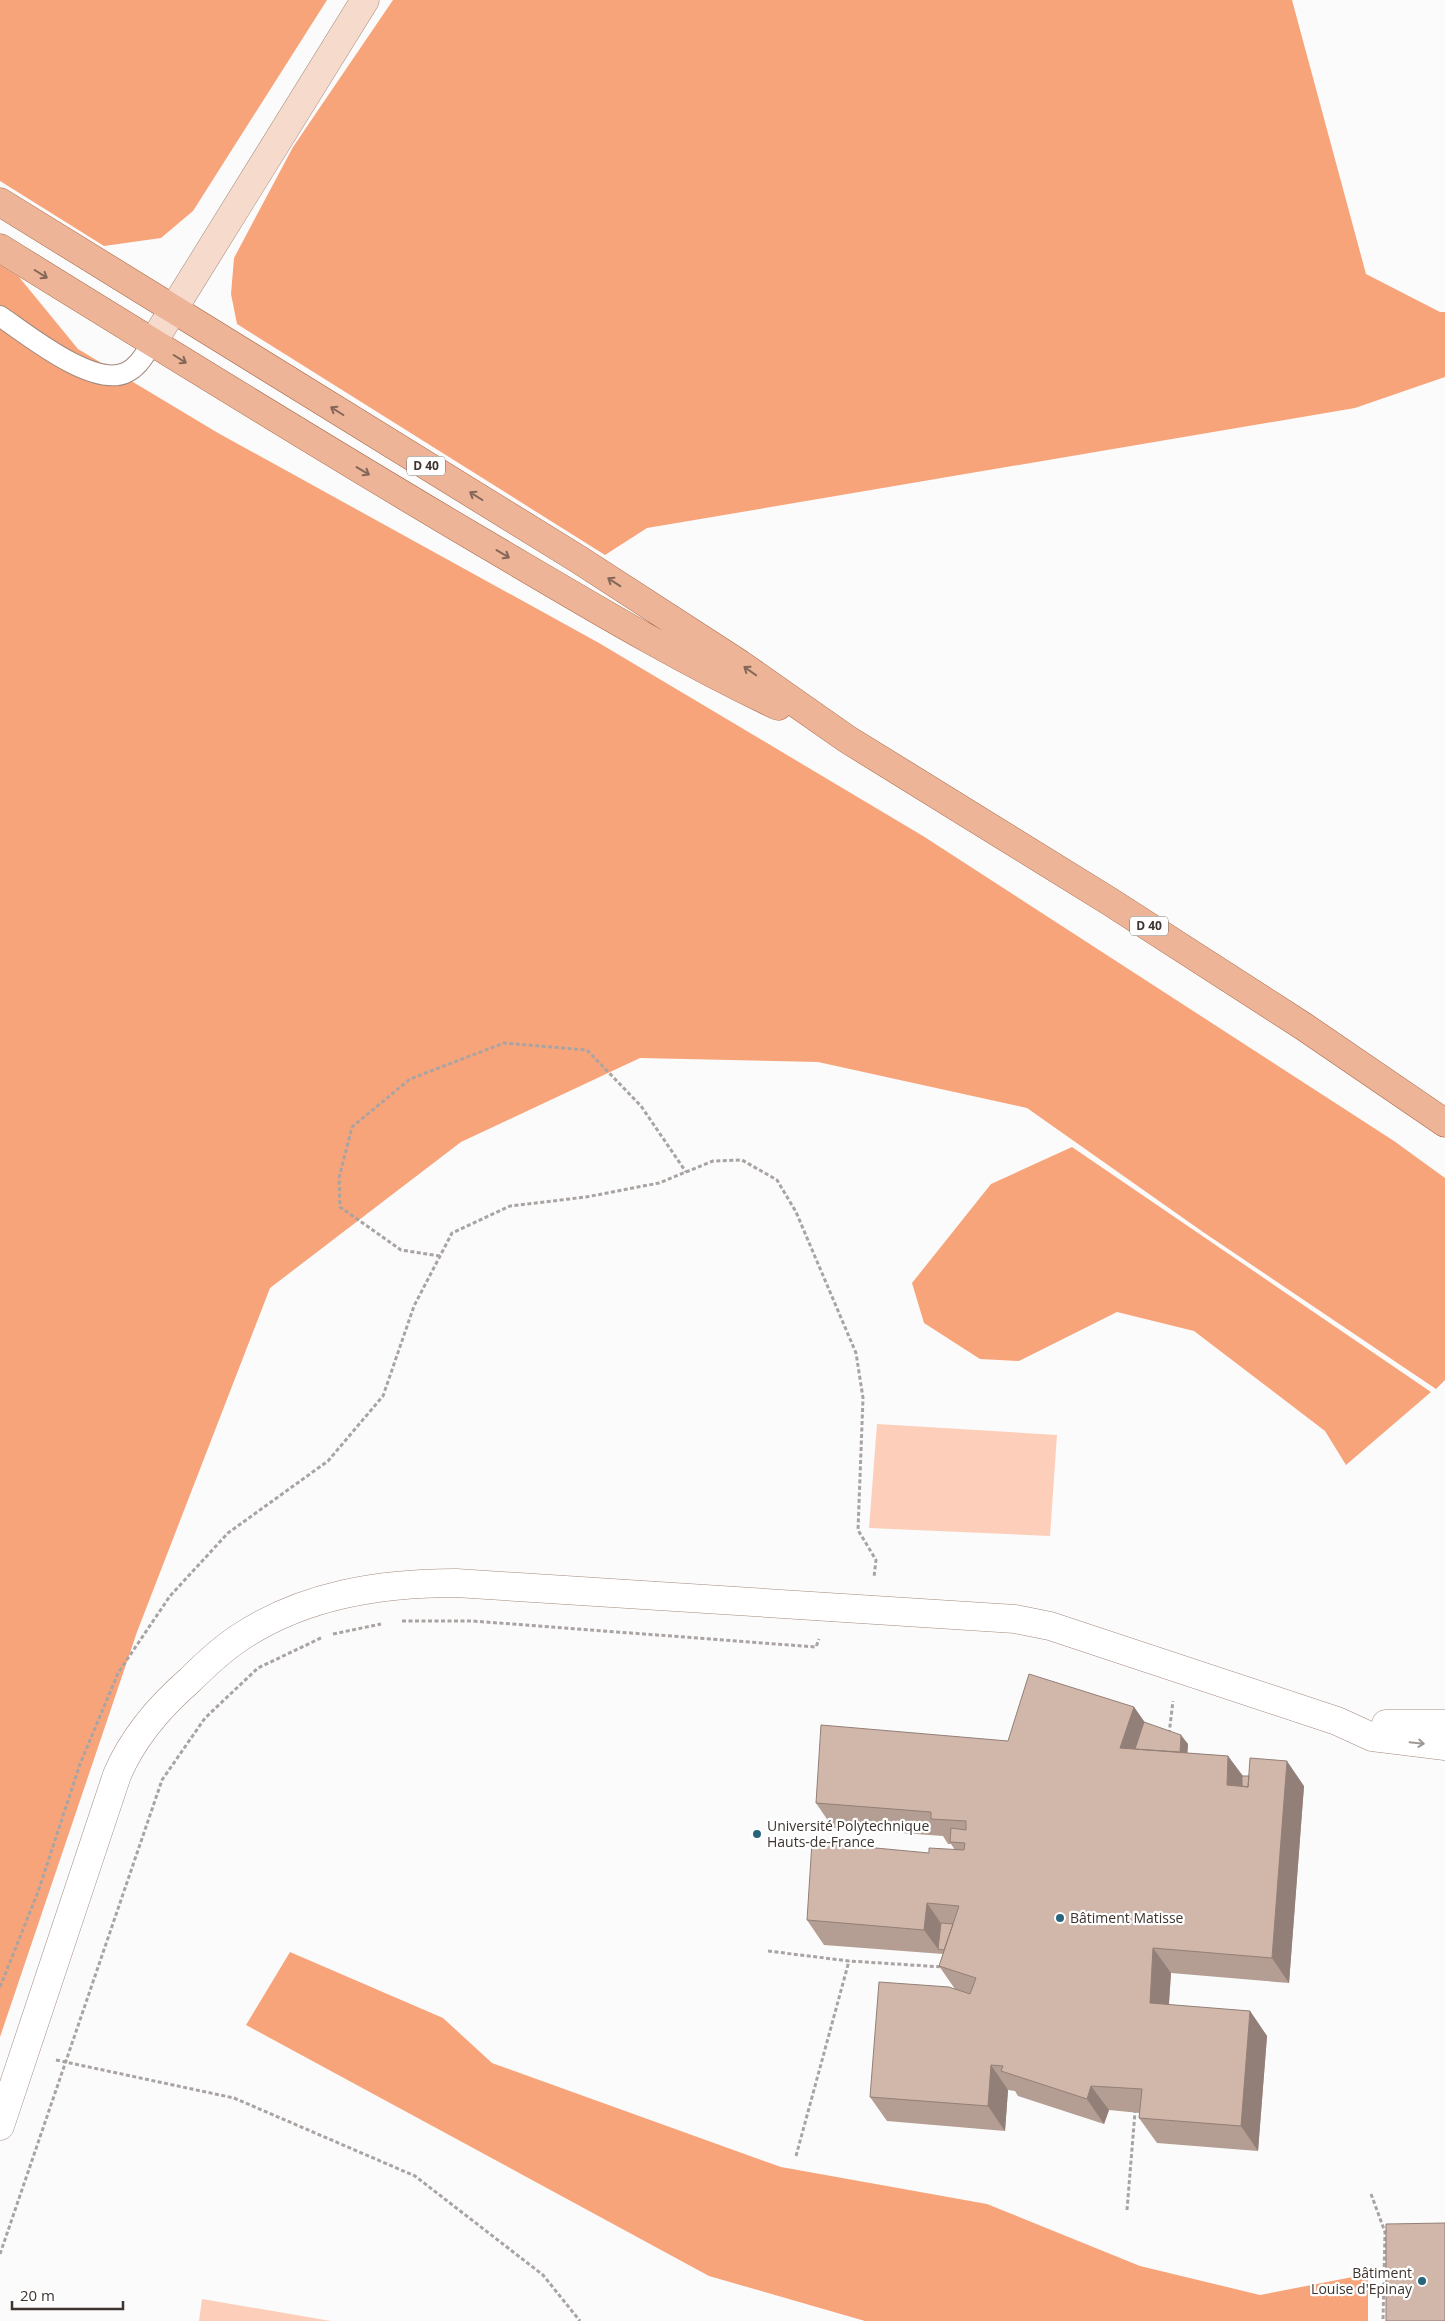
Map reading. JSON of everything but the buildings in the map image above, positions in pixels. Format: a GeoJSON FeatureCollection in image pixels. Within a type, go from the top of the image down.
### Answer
{"type":"FeatureCollection","features":[{"type":"Feature","properties":{"kind":"main road","name":"D 40"},"geometry":{"type":"LineString","coordinates":[[0,202],[172,310],[578,559],[740,664],[847,739],[1303,1026],[1445,1124]]}},
{"type":"Feature","properties":{"kind":"main road","name":"D 40"},"geometry":{"type":"LineString","coordinates":[[0,248],[400,494],[684,659],[847,739]]}},
{"type":"Feature","properties":{"kind":"street"},"geometry":{"type":"LineString","coordinates":[[152,342],[365,0]]}},
{"type":"Feature","properties":{"kind":"street"},"geometry":{"type":"LineString","coordinates":[[0,2126],[124,1759],[136,1738],[171,1697],[217,1655],[260,1625],[313,1602],[338,1595],[403,1584],[456,1583],[1034,1622],[1337,1721],[1372,1737],[1445,1746]]}},
{"type":"Feature","properties":{"kind":"street"},"geometry":{"type":"LineString","coordinates":[[1337,1721],[1374,1724],[1445,1724]]}},
{"type":"Feature","properties":{"kind":"lane"},"geometry":{"type":"LineString","coordinates":[[0,316],[79,367],[102,376],[116,376],[127,373],[143,357],[152,342]]}},
{"type":"Feature","properties":{"kind":"path"},"geometry":{"type":"LineString","coordinates":[[440,1256],[401,1250],[340,1207],[339,1178],[352,1127],[410,1078],[504,1043],[587,1050],[641,1106],[686,1172]]}},
{"type":"Feature","properties":{"kind":"path"},"geometry":{"type":"LineString","coordinates":[[0,1987],[38,1892],[80,1764],[118,1673],[170,1596],[228,1532],[328,1460],[383,1396],[414,1306],[452,1233],[510,1206],[586,1197],[650,1185],[713,1161],[742,1160],[777,1180],[796,1212],[856,1353],[863,1398],[858,1530],[876,1560],[870,1610]]}},
{"type":"Feature","properties":{"kind":"path"},"geometry":{"type":"LineString","coordinates":[[392,1621],[472,1621],[816,1647],[821,1631]]}},
{"type":"Feature","properties":{"kind":"path"},"geometry":{"type":"LineString","coordinates":[[0,2254],[64,2062],[162,1780],[205,1718],[258,1668],[325,1636],[383,1624]]}},
{"type":"Feature","properties":{"kind":"path"},"geometry":{"type":"LineString","coordinates":[[768,1951],[944,1968]]}},
{"type":"Feature","properties":{"kind":"path"},"geometry":{"type":"LineString","coordinates":[[796,2156],[849,1960]]}},
{"type":"Feature","properties":{"kind":"path"},"geometry":{"type":"LineString","coordinates":[[25,2051],[64,2062],[234,2098],[415,2176],[543,2275],[580,2321]]}},
{"type":"Feature","properties":{"kind":"path"},"geometry":{"type":"LineString","coordinates":[[1127,2210],[1135,2112]]}},
{"type":"Feature","properties":{"kind":"path"},"geometry":{"type":"LineString","coordinates":[[1371,2194],[1384,2232],[1383,2321]]}},
{"type":"Feature","properties":{"kind":"shaded area"},"geometry":{"type":"Polygon","coordinates":[[[0,0],[327,0],[193,211],[161,238],[104,246],[0,181],[0,0]]]}},
{"type":"Feature","properties":{"kind":"shaded area"},"geometry":{"type":"Polygon","coordinates":[[[393,0],[1292,0],[1366,274],[1440,312],[1445,312],[1445,377],[1355,408],[647,528],[605,555],[237,324],[231,294],[234,258],[293,147],[393,0]]]}},
{"type":"Feature","properties":{"kind":"shaded area"},"geometry":{"type":"Polygon","coordinates":[[[0,265],[19,277],[78,349],[218,433],[599,643],[923,836],[1394,1141],[1445,1178],[1445,1380],[1436,1389],[1203,1232],[1027,1108],[818,1062],[640,1058],[461,1142],[270,1288],[137,1632],[0,2037],[0,265]]]}},
{"type":"Feature","properties":{"kind":"shaded area"},"geometry":{"type":"Polygon","coordinates":[[[1072,1147],[1431,1392],[1346,1465],[1325,1431],[1194,1331],[1117,1312],[1019,1361],[980,1359],[924,1323],[912,1283],[991,1184],[1072,1147]]]}},
{"type":"Feature","properties":{"kind":"shaded area"},"geometry":{"type":"Polygon","coordinates":[[[877,1424],[1057,1435],[1050,1536],[869,1528],[877,1424]]]}},
{"type":"Feature","properties":{"kind":"shaded area"},"geometry":{"type":"Polygon","coordinates":[[[290,1952],[443,2018],[492,2063],[781,2167],[987,2204],[1140,2266],[1260,2295],[1368,2274],[1368,2321],[865,2321],[709,2276],[246,2025],[290,1952]]]}},
{"type":"Feature","properties":{"kind":"shaded area"},"geometry":{"type":"Polygon","coordinates":[[[202,2299],[331,2321],[199,2321],[202,2299]]]}},
{"type":"Feature","properties":{"kind":"place","name":"Université Polytechnique Hauts-de-France"},"geometry":{"type":"Point","coordinates":[757,1834]}},
{"type":"Feature","properties":{"kind":"place","name":"Bâtiment Matisse"},"geometry":{"type":"Point","coordinates":[1060,1918]}},
{"type":"Feature","properties":{"kind":"place","name":"Bâtiment Louise d'Epinay"},"geometry":{"type":"Point","coordinates":[1422,2281]}}]}
